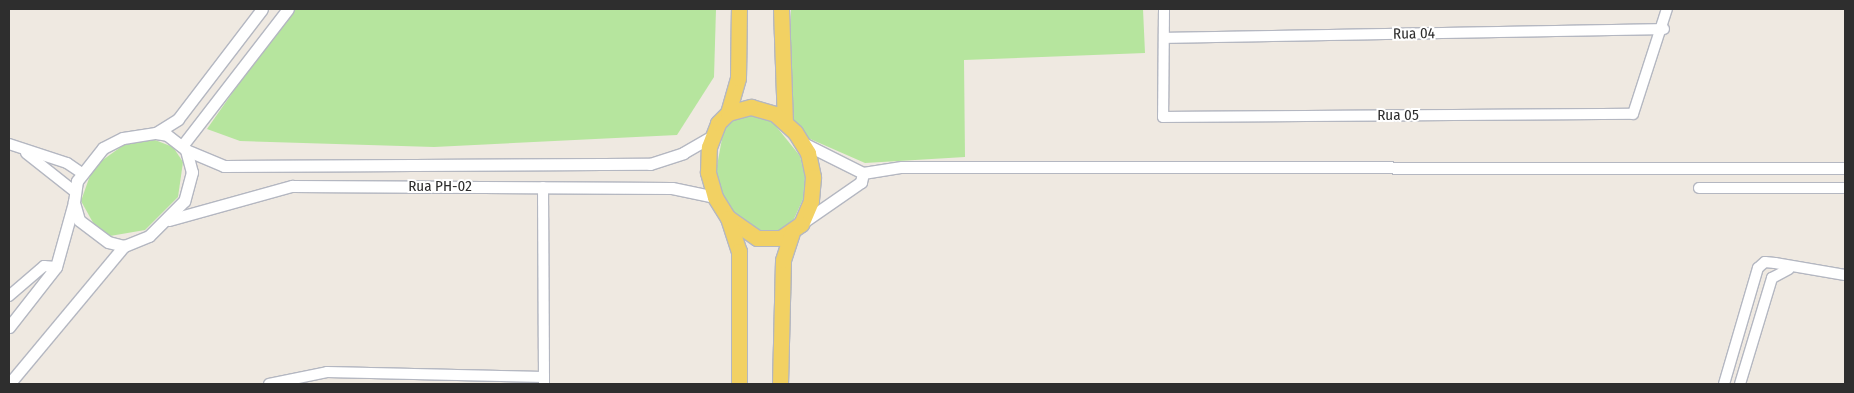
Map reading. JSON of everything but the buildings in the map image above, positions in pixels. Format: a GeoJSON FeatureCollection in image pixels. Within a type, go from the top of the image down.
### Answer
{"type":"FeatureCollection","features":[{"type":"Feature","properties":{"kind":"main road"},"geometry":{"type":"LineString","coordinates":[[739,9],[738,78],[728,113],[712,136],[708,172],[715,197],[728,218],[739,251],[739,384]]}},
{"type":"Feature","properties":{"kind":"main road"},"geometry":{"type":"LineString","coordinates":[[781,9],[784,122]]}},
{"type":"Feature","properties":{"kind":"main road"},"geometry":{"type":"LineString","coordinates":[[728,113],[764,109],[784,122],[801,142],[813,177],[811,201],[796,228],[783,260],[780,384]]}},
{"type":"Feature","properties":{"kind":"main road"},"geometry":{"type":"LineString","coordinates":[[728,218],[757,238],[769,240],[796,228]]}},
{"type":"Feature","properties":{"kind":"street"},"geometry":{"type":"LineString","coordinates":[[9,327],[56,267],[74,196],[82,173],[104,148],[123,138],[156,132],[178,120],[262,9]]}},
{"type":"Feature","properties":{"kind":"street"},"geometry":{"type":"LineString","coordinates":[[9,384],[124,246],[169,220],[184,201],[189,183],[184,148],[288,9]]}},
{"type":"Feature","properties":{"kind":"street"},"geometry":{"type":"LineString","coordinates":[[1164,9],[1164,38]]}},
{"type":"Feature","properties":{"kind":"street"},"geometry":{"type":"LineString","coordinates":[[1664,29],[1667,9]]}},
{"type":"Feature","properties":{"kind":"street","name":"Rua 04"},"geometry":{"type":"LineString","coordinates":[[1164,38],[1664,29]]}},
{"type":"Feature","properties":{"kind":"street","name":"Rua 05"},"geometry":{"type":"LineString","coordinates":[[1164,38],[1163,117],[1633,114],[1664,29]]}},
{"type":"Feature","properties":{"kind":"street"},"geometry":{"type":"LineString","coordinates":[[156,132],[184,148]]}},
{"type":"Feature","properties":{"kind":"street","name":"Rua PH-02"},"geometry":{"type":"LineString","coordinates":[[184,148],[224,166],[650,164],[683,153],[712,136]]}},
{"type":"Feature","properties":{"kind":"street"},"geometry":{"type":"LineString","coordinates":[[801,142],[863,173],[902,167],[1845,168]]}},
{"type":"Feature","properties":{"kind":"street"},"geometry":{"type":"LineString","coordinates":[[9,144],[24,151],[67,163],[82,173]]}},
{"type":"Feature","properties":{"kind":"street"},"geometry":{"type":"LineString","coordinates":[[24,151],[74,196],[79,220],[91,234],[124,246]]}},
{"type":"Feature","properties":{"kind":"street"},"geometry":{"type":"LineString","coordinates":[[796,228],[861,182],[863,173]]}},
{"type":"Feature","properties":{"kind":"street","name":"Rua PH-02"},"geometry":{"type":"LineString","coordinates":[[169,220],[292,186],[672,188],[715,197]]}},
{"type":"Feature","properties":{"kind":"street"},"geometry":{"type":"LineString","coordinates":[[269,384],[327,372],[544,381],[543,188]]}},
{"type":"Feature","properties":{"kind":"street"},"geometry":{"type":"LineString","coordinates":[[1699,188],[1845,188]]}},
{"type":"Feature","properties":{"kind":"street"},"geometry":{"type":"LineString","coordinates":[[1789,268],[1772,278],[1740,384],[1724,383],[1758,268],[1765,262],[1789,268],[1845,276]]}},
{"type":"Feature","properties":{"kind":"street"},"geometry":{"type":"LineString","coordinates":[[9,296],[44,266],[56,267]]}},
{"type":"Feature","properties":{"kind":"green space"},"geometry":{"type":"Polygon","coordinates":[[[291,9],[716,9],[714,77],[677,135],[434,147],[240,141],[207,129],[291,9]]]}},
{"type":"Feature","properties":{"kind":"green space"},"geometry":{"type":"Polygon","coordinates":[[[791,9],[1143,9],[1145,53],[964,60],[965,157],[865,163],[808,138],[790,117],[791,9]]]}},
{"type":"Feature","properties":{"kind":"green space"},"geometry":{"type":"Polygon","coordinates":[[[751,115],[771,120],[800,156],[805,177],[803,199],[794,219],[779,231],[759,231],[734,213],[722,194],[716,171],[724,128],[732,120],[751,115]]]}},
{"type":"Feature","properties":{"kind":"green space"},"geometry":{"type":"Polygon","coordinates":[[[155,140],[173,147],[183,162],[178,197],[145,230],[110,236],[96,228],[81,201],[93,167],[125,144],[155,140]]]}}]}
